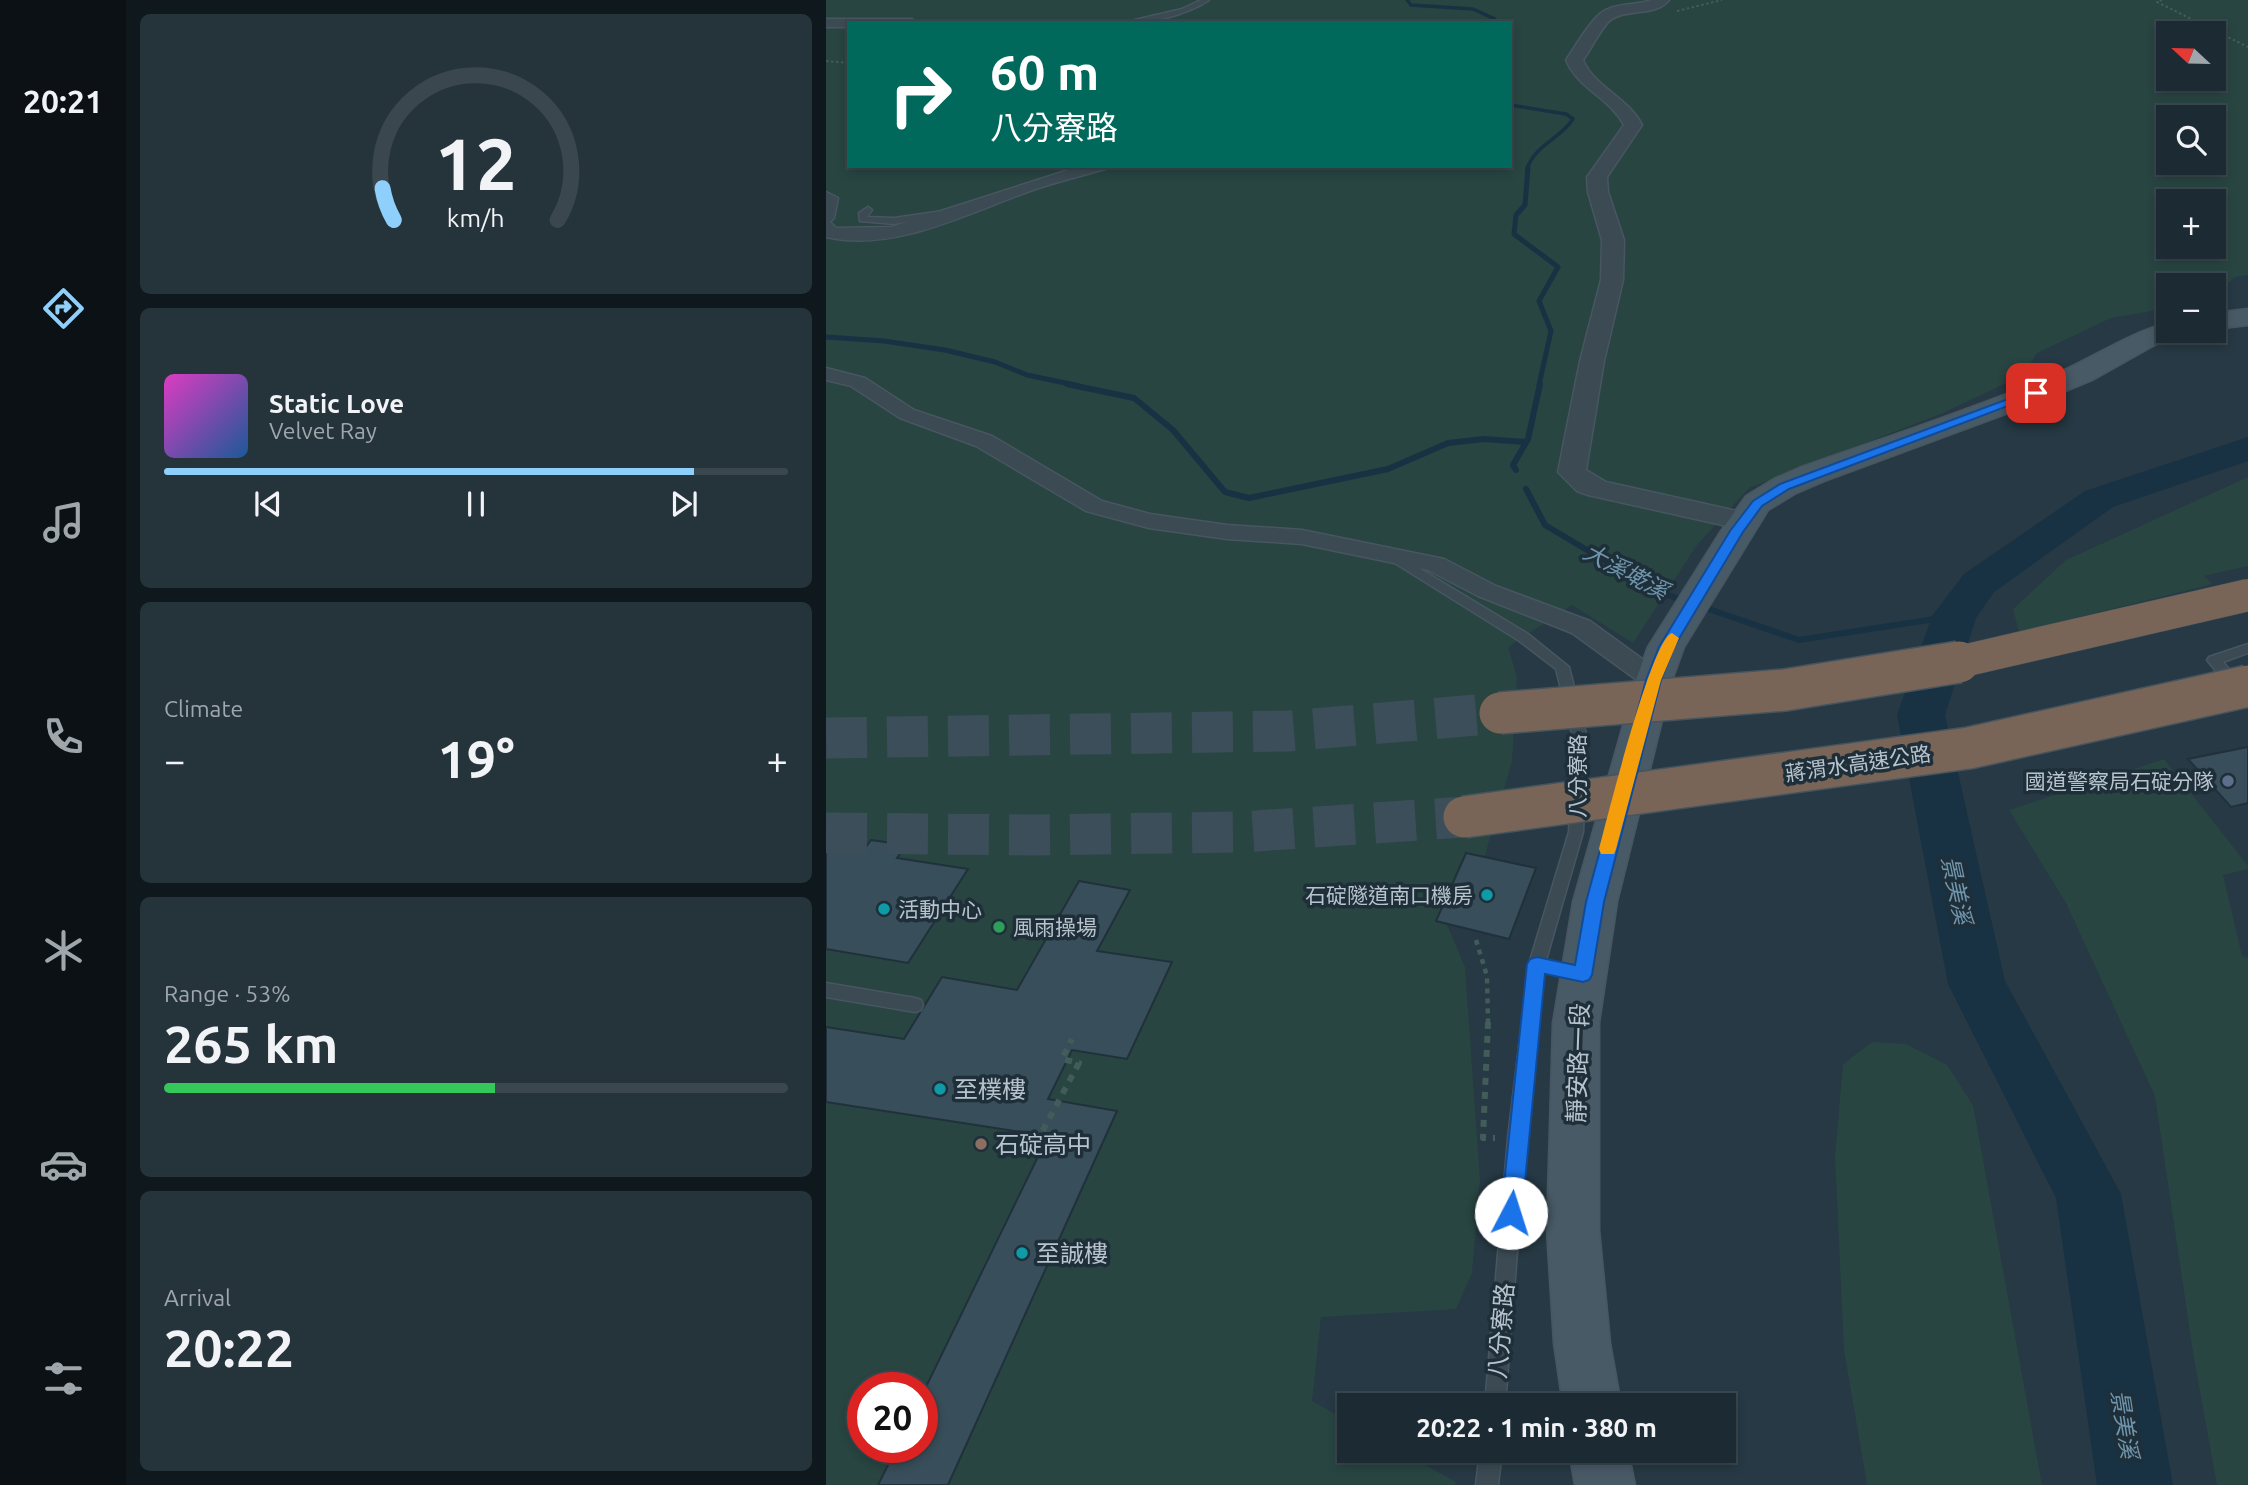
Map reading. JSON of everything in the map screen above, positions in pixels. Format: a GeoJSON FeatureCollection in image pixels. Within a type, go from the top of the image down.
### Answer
{"type":"FeatureCollection","features":[{"type":"Feature","properties":{"kind":"highway"},"geometry":{"type":"LineString","coordinates":[[1500,713],[1722,698],[1881,677],[1993,656],[2248,595]]}},
{"type":"Feature","properties":{"kind":"highway","name":"蔣渭水高速公路"},"geometry":{"type":"LineString","coordinates":[[1464,817],[1969,748],[2248,686]]}},
{"type":"Feature","properties":{"kind":"main road"},"geometry":{"type":"LineString","coordinates":[[2226,320],[2248,317]]}},
{"type":"Feature","properties":{"kind":"main road"},"geometry":{"type":"LineString","coordinates":[[1741,526],[1757,503],[1785,486],[2048,388],[2084,373],[2156,335]]}},
{"type":"Feature","properties":{"kind":"main road","name":"靜安路一段"},"geometry":{"type":"LineString","coordinates":[[1590,1393],[1582,1343],[1573,1230],[1576,1023],[1560,970],[1595,902],[1660,664],[1741,526]]}},
{"type":"Feature","properties":{"kind":"main road"},"geometry":{"type":"LineString","coordinates":[[1601,1463],[1605,1485]]}},
{"type":"Feature","properties":{"kind":"street"},"geometry":{"type":"LineString","coordinates":[[1661,0],[1655,5],[1614,12],[1601,19],[1588,43],[1574,60],[1584,80],[1630,116],[1633,125],[1597,177],[1598,192],[1613,240],[1612,280],[1592,361],[1572,472],[1587,485],[1598,489],[1741,526]]}},
{"type":"Feature","properties":{"kind":"street"},"geometry":{"type":"LineString","coordinates":[[826,23],[847,23]]}},
{"type":"Feature","properties":{"kind":"street"},"geometry":{"type":"LineString","coordinates":[[826,226],[831,233],[892,232],[1092,168]]}},
{"type":"Feature","properties":{"kind":"street"},"geometry":{"type":"LineString","coordinates":[[826,197],[830,198],[826,218]]}},
{"type":"Feature","properties":{"kind":"street"},"geometry":{"type":"LineString","coordinates":[[826,374],[858,382],[907,414],[984,441],[1094,506],[1149,521],[1227,532],[1302,537],[1435,564],[1487,591],[1581,627],[1660,664]]}},
{"type":"Feature","properties":{"kind":"lane"},"geometry":{"type":"LineString","coordinates":[[1135,21],[1184,11],[1206,0]]}},
{"type":"Feature","properties":{"kind":"lane"},"geometry":{"type":"LineString","coordinates":[[868,210],[863,213],[863,219],[882,222],[958,212]]}},
{"type":"Feature","properties":{"kind":"lane","name":"八分寮路"},"geometry":{"type":"LineString","coordinates":[[1387,553],[1522,637],[1562,667],[1580,738],[1576,832],[1560,970],[1517,1138],[1496,1393]]}},
{"type":"Feature","properties":{"kind":"lane"},"geometry":{"type":"LineString","coordinates":[[2248,648],[2214,660],[2248,699]]}},
{"type":"Feature","properties":{"kind":"lane"},"geometry":{"type":"LineString","coordinates":[[826,990],[915,1005]]}},
{"type":"Feature","properties":{"kind":"lane"},"geometry":{"type":"LineString","coordinates":[[1488,1485],[1490,1463]]}},
{"type":"Feature","properties":{"kind":"path"},"geometry":{"type":"LineString","coordinates":[[2162,0],[2157,2],[2248,47]]}},
{"type":"Feature","properties":{"kind":"path"},"geometry":{"type":"LineString","coordinates":[[826,61],[847,63]]}},
{"type":"Feature","properties":{"kind":"path"},"geometry":{"type":"LineString","coordinates":[[1476,940],[1487,976],[1489,1002],[1483,1138],[1517,1138]]}},
{"type":"Feature","properties":{"kind":"path"},"geometry":{"type":"LineString","coordinates":[[1036,1143],[1079,1063],[1062,1059],[1072,1039]]}},
{"type":"Feature","properties":{"kind":"green space"},"geometry":{"type":"Polygon","coordinates":[[[826,0],[2248,0],[2248,275],[2235,277],[2226,285],[2226,273],[2156,273],[2156,310],[2111,318],[2037,353],[2023,375],[1943,413],[1749,488],[1697,545],[1633,643],[1572,605],[1508,647],[1517,677],[1512,761],[1481,869],[1444,918],[1465,967],[1480,1181],[1472,1273],[1456,1309],[1321,1317],[1312,1401],[1337,1415],[1337,1463],[1422,1463],[1456,1482],[1455,1485],[826,1485],[826,0]]]}},
{"type":"Feature","properties":{"kind":"green space"},"geometry":{"type":"Polygon","coordinates":[[[2248,477],[2248,566],[2204,576],[2213,584],[2019,632],[2013,609],[2066,560],[2248,477]]]}},
{"type":"Feature","properties":{"kind":"green space"},"geometry":{"type":"Polygon","coordinates":[[[2164,759],[2248,866],[2248,869],[2223,875],[2242,956],[2248,958],[2248,1485],[2217,1485],[2194,1359],[2155,1096],[2066,903],[2009,810],[2164,759]]]}},
{"type":"Feature","properties":{"kind":"green space"},"geometry":{"type":"Polygon","coordinates":[[[1872,1042],[1906,1044],[1947,1065],[1973,1105],[2042,1485],[1867,1485],[1844,1350],[1835,1157],[1843,1064],[1872,1042]]]}},
{"type":"Feature","properties":{"kind":"building","name":"國道警察局石碇分隊"},"geometry":{"type":"Polygon","coordinates":[[[2248,747],[2248,803],[2231,807],[2188,759],[2248,747]]]}},
{"type":"Feature","properties":{"kind":"building","name":"活動中心"},"geometry":{"type":"Polygon","coordinates":[[[871,840],[906,845],[897,858],[968,869],[908,963],[826,949],[826,854],[832,846],[863,851],[871,840]]]}},
{"type":"Feature","properties":{"kind":"building","name":"石碇隧道南口機房"},"geometry":{"type":"Polygon","coordinates":[[[1466,853],[1536,868],[1509,939],[1436,921],[1466,853]]]}},
{"type":"Feature","properties":{"kind":"building"},"geometry":{"type":"Polygon","coordinates":[[[1079,881],[1130,890],[1097,951],[1172,962],[1127,1059],[1072,1050],[1048,1099],[1117,1111],[948,1485],[878,1485],[889,1463],[938,1463],[938,1372],[933,1372],[1048,1136],[826,1102],[826,1027],[904,1039],[942,977],[1017,990],[1079,881]]]}},
{"type":"Feature","properties":{"kind":"waterway","name":"大溪墘溪"},"geometry":{"type":"LineString","coordinates":[[1407,0],[1411,5],[1473,9],[1496,21]]}},
{"type":"Feature","properties":{"kind":"waterway","name":"大溪墘溪"},"geometry":{"type":"LineString","coordinates":[[1512,105],[1566,114],[1573,119],[1536,154],[1528,167]]}},
{"type":"Feature","properties":{"kind":"waterway","name":"大溪墘溪"},"geometry":{"type":"LineString","coordinates":[[1528,167],[1525,205],[1516,215],[1514,234],[1558,267],[1539,301],[1551,331],[1539,385]]}},
{"type":"Feature","properties":{"kind":"waterway"},"geometry":{"type":"LineString","coordinates":[[826,337],[884,341],[945,350],[995,362],[1027,375],[1075,385]]}},
{"type":"Feature","properties":{"kind":"waterway"},"geometry":{"type":"LineString","coordinates":[[1067,384],[1134,398],[1173,430],[1225,492],[1249,498],[1388,469],[1448,443],[1484,439],[1526,442]]}},
{"type":"Feature","properties":{"kind":"waterway","name":"大溪墘溪"},"geometry":{"type":"LineString","coordinates":[[1516,470],[1513,465],[1528,439],[1540,384]]}},
{"type":"Feature","properties":{"kind":"waterway","name":"景美溪"},"geometry":{"type":"LineString","coordinates":[[2135,1485],[2088,1194],[1977,984],[1921,715],[1954,616],[1979,583],[2099,499],[2248,448]]}},
{"type":"Feature","properties":{"kind":"waterway","name":"大溪墘溪"},"geometry":{"type":"LineString","coordinates":[[1526,489],[1545,525],[1654,590],[1688,602]]}},
{"type":"Feature","properties":{"kind":"waterway","name":"大溪墘溪"},"geometry":{"type":"LineString","coordinates":[[1700,606],[1799,640],[1954,616]]}},
{"type":"Feature","properties":{"kind":"tunnel"},"geometry":{"type":"LineString","coordinates":[[826,738],[1289,731],[1500,713]]}},
{"type":"Feature","properties":{"kind":"tunnel"},"geometry":{"type":"LineString","coordinates":[[826,833],[1032,835],[1241,832],[1464,817]]}},
{"type":"Feature","properties":{"kind":"slow traffic"},"geometry":{"type":"LineString","coordinates":[[1608,849],[1654,680],[1672,638]]}},
{"type":"Feature","properties":{"kind":"place","name":"國道警察局石碇分隊"},"geometry":{"type":"Point","coordinates":[2228,781]}},
{"type":"Feature","properties":{"kind":"place","name":"石碇隧道南口機房"},"geometry":{"type":"Point","coordinates":[1487,895]}},
{"type":"Feature","properties":{"kind":"place","name":"活動中心"},"geometry":{"type":"Point","coordinates":[884,909]}},
{"type":"Feature","properties":{"kind":"place","name":"風雨操場"},"geometry":{"type":"Point","coordinates":[999,927]}},
{"type":"Feature","properties":{"kind":"place","name":"至樸樓"},"geometry":{"type":"Point","coordinates":[940,1089]}},
{"type":"Feature","properties":{"kind":"place","name":"石碇高中"},"geometry":{"type":"Point","coordinates":[981,1144]}},
{"type":"Feature","properties":{"kind":"place","name":"至誠樓"},"geometry":{"type":"Point","coordinates":[1022,1253]}},
{"type":"Feature","properties":{"kind":"route"},"geometry":{"type":"LineString","coordinates":[[1511,1213],[1537,964],[1583,975],[1595,902],[1654,680],[1666,647],[1737,531],[1757,503],[1785,486],[2036,393]]}}]}
